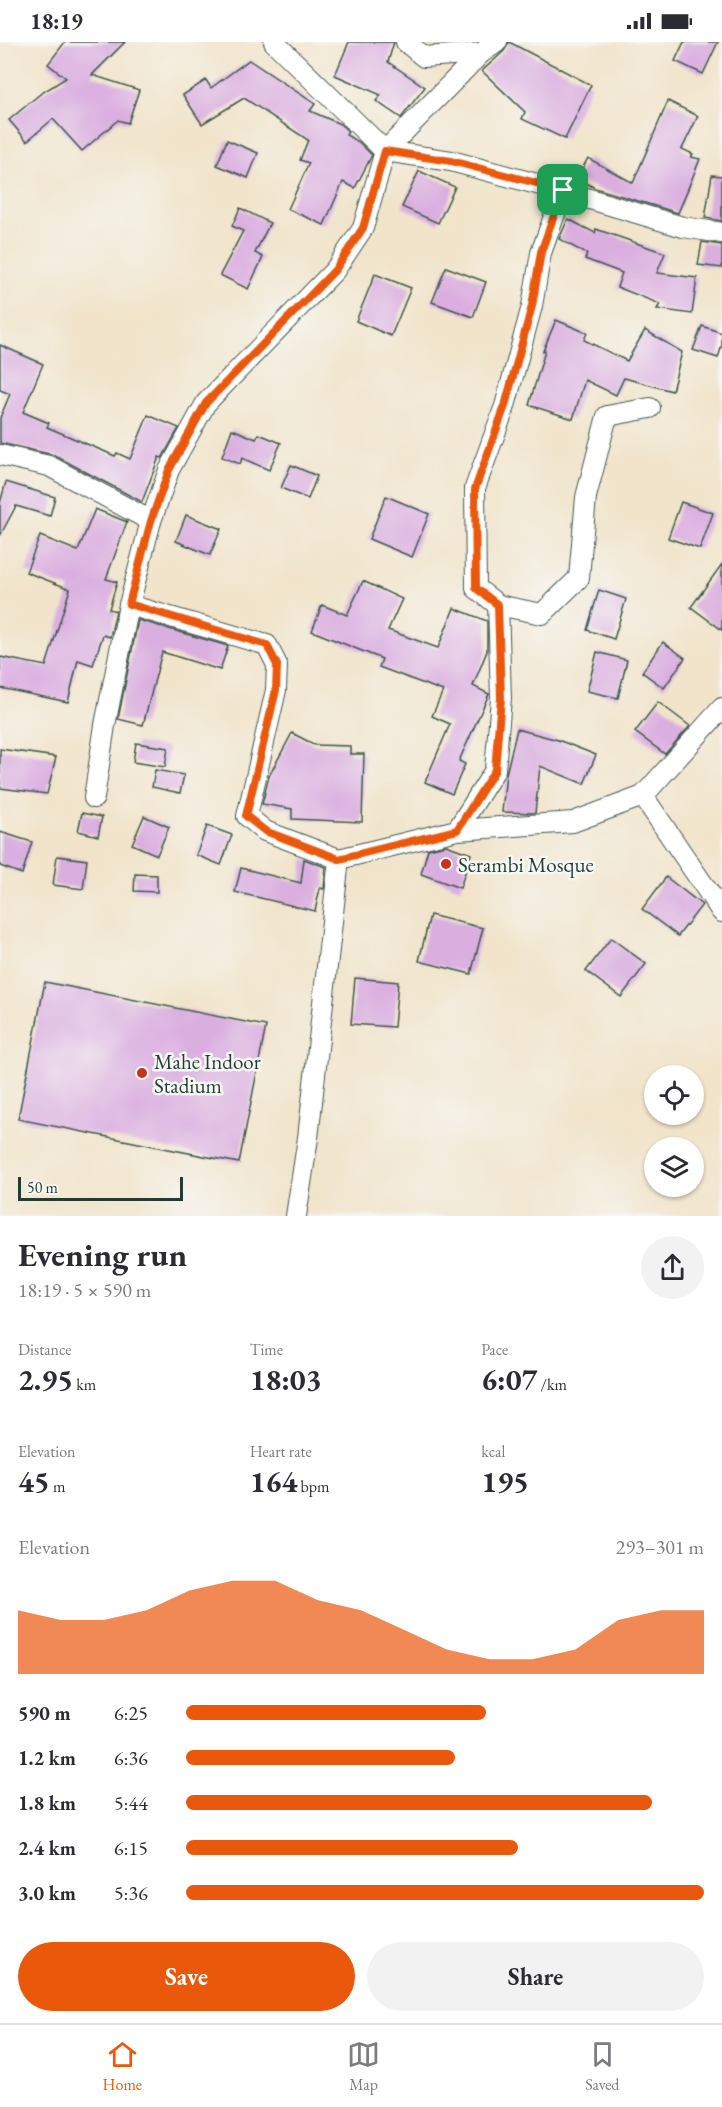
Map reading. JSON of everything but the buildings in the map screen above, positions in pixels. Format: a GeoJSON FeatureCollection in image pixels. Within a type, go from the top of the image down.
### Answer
{"type":"FeatureCollection","features":[{"type":"Feature","properties":{"kind":"street"},"geometry":{"type":"LineString","coordinates":[[274,42],[385,151],[451,161],[563,190],[683,227],[722,233]]}},
{"type":"Feature","properties":{"kind":"street"},"geometry":{"type":"LineString","coordinates":[[406,42],[424,57],[481,53]]}},
{"type":"Feature","properties":{"kind":"street"},"geometry":{"type":"LineString","coordinates":[[94,798],[105,725],[129,604],[151,521],[169,470],[206,403],[335,270],[363,228],[385,151],[481,53],[497,42]]}},
{"type":"Feature","properties":{"kind":"street"},"geometry":{"type":"LineString","coordinates":[[563,190],[541,252],[532,306],[505,406],[475,489],[476,588],[498,605],[542,614],[579,578],[586,497],[607,416],[650,408]]}},
{"type":"Feature","properties":{"kind":"street"},"geometry":{"type":"LineString","coordinates":[[0,455],[49,466],[151,521]]}},
{"type":"Feature","properties":{"kind":"street"},"geometry":{"type":"LineString","coordinates":[[129,604],[267,645],[277,665],[276,690],[246,816],[265,831],[339,859],[457,830],[573,822],[643,796],[722,708]]}},
{"type":"Feature","properties":{"kind":"street"},"geometry":{"type":"LineString","coordinates":[[457,830],[495,770],[501,698],[498,605]]}},
{"type":"Feature","properties":{"kind":"street"},"geometry":{"type":"LineString","coordinates":[[643,796],[722,912]]}},
{"type":"Feature","properties":{"kind":"street"},"geometry":{"type":"LineString","coordinates":[[296,1216],[308,1138],[339,859]]}},
{"type":"Feature","properties":{"kind":"place","name":"Serambi Mosque"},"geometry":{"type":"Point","coordinates":[446,864]}},
{"type":"Feature","properties":{"kind":"place","name":"Mahe Indoor Stadium"},"geometry":{"type":"Point","coordinates":[142,1073]}},
{"type":"Feature","properties":{"kind":"route"},"geometry":{"type":"LineString","coordinates":[[385,151],[451,161],[563,190],[541,252],[532,306],[505,406],[475,489],[476,588],[498,605],[501,698],[495,770],[457,830],[339,859],[265,831],[246,816],[276,690],[277,665],[267,645],[129,604],[151,521],[169,470],[206,403],[335,270],[363,228],[385,151]]}}]}
